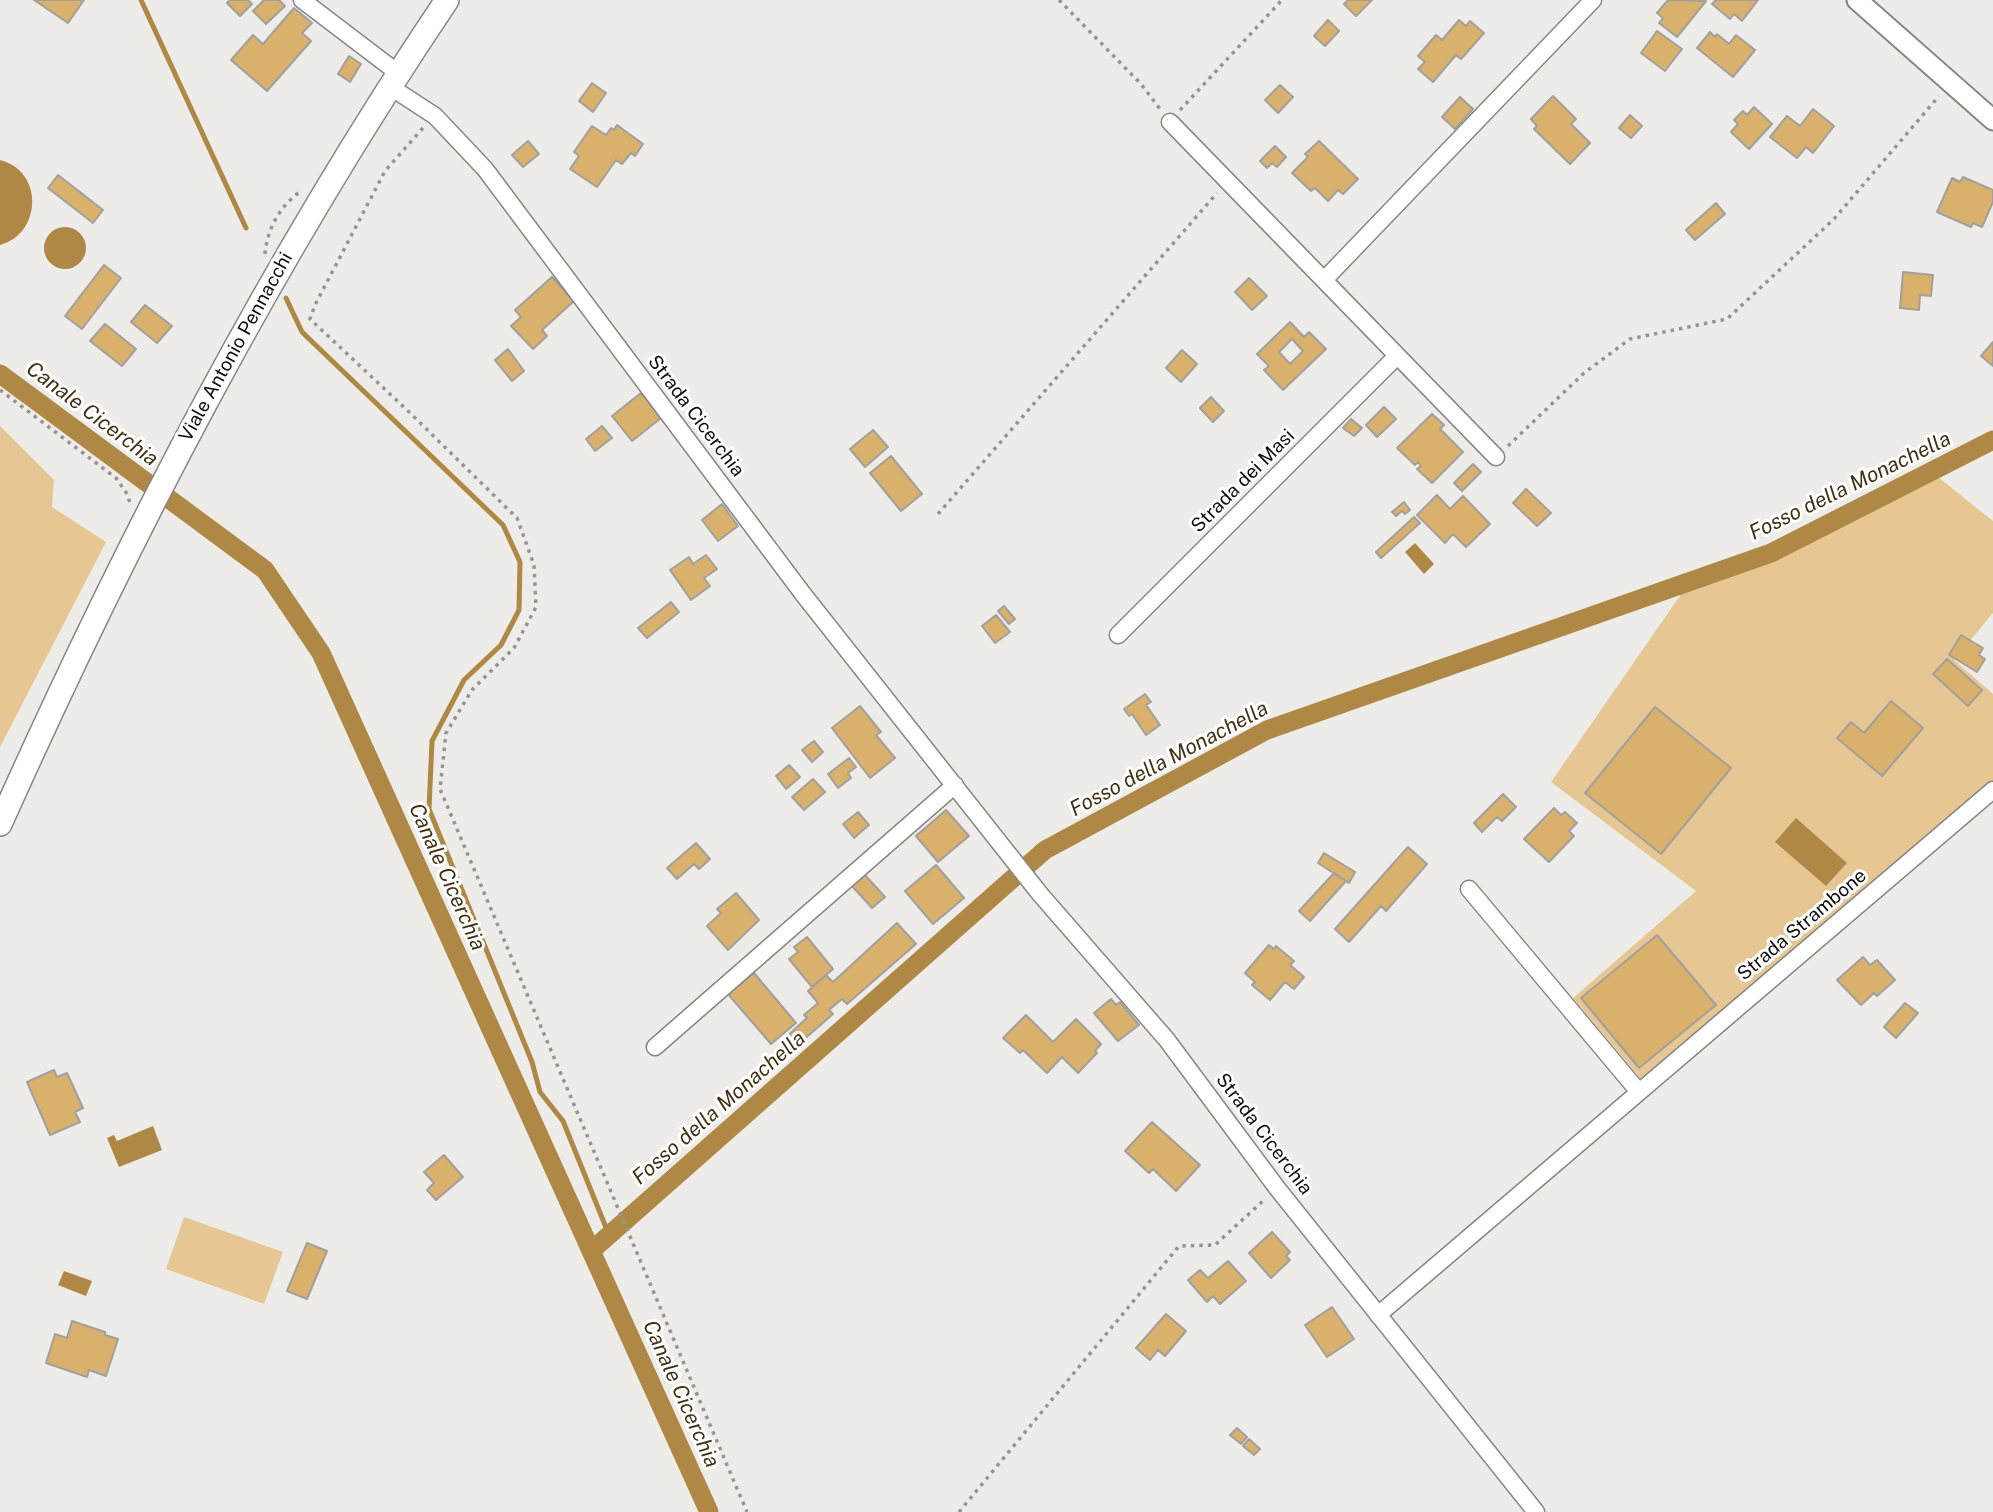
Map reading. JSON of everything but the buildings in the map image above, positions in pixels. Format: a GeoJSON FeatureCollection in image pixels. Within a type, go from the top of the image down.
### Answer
{"type":"FeatureCollection","features":[{"type":"Feature","properties":{"kind":"main road","name":"Viale Antonio Pennacchi"},"geometry":{"type":"LineString","coordinates":[[0,824],[139,509],[176,456],[270,283],[393,80],[447,0]]}},
{"type":"Feature","properties":{"kind":"street","name":"Strada Cicerchia"},"geometry":{"type":"LineString","coordinates":[[302,0],[435,116],[485,169],[803,594],[1040,894],[1161,1032],[1277,1188],[1536,1512]]}},
{"type":"Feature","properties":{"kind":"street"},"geometry":{"type":"LineString","coordinates":[[1324,280],[1593,0]]}},
{"type":"Feature","properties":{"kind":"street"},"geometry":{"type":"LineString","coordinates":[[1857,0],[1993,121]]}},
{"type":"Feature","properties":{"kind":"street"},"geometry":{"type":"LineString","coordinates":[[1170,122],[1496,457]]}},
{"type":"Feature","properties":{"kind":"street","name":"Strada dei Masi"},"geometry":{"type":"LineString","coordinates":[[1118,635],[1397,356]]}},
{"type":"Feature","properties":{"kind":"street"},"geometry":{"type":"LineString","coordinates":[[655,1047],[955,785]]}},
{"type":"Feature","properties":{"kind":"street","name":"Strada Strambone"},"geometry":{"type":"LineString","coordinates":[[1378,1315],[1993,790]]}},
{"type":"Feature","properties":{"kind":"street"},"geometry":{"type":"LineString","coordinates":[[1469,889],[1639,1092]]}},
{"type":"Feature","properties":{"kind":"path"},"geometry":{"type":"LineString","coordinates":[[1059,0],[1141,84],[1170,122],[1282,0]]}},
{"type":"Feature","properties":{"kind":"path"},"geometry":{"type":"LineString","coordinates":[[1496,457],[1584,373],[1630,339],[1727,319],[1835,219],[1951,83]]}},
{"type":"Feature","properties":{"kind":"path"},"geometry":{"type":"LineString","coordinates":[[435,116],[409,141],[385,171],[310,319],[517,518],[534,565],[536,607],[514,648],[472,690],[446,733],[440,789],[747,1512]]}},
{"type":"Feature","properties":{"kind":"path"},"geometry":{"type":"LineString","coordinates":[[938,514],[1228,181]]}},
{"type":"Feature","properties":{"kind":"path"},"geometry":{"type":"LineString","coordinates":[[0,390],[116,478],[139,509]]}},
{"type":"Feature","properties":{"kind":"path"},"geometry":{"type":"LineString","coordinates":[[959,1512],[1179,1246],[1215,1245],[1277,1188]]}},
{"type":"Feature","properties":{"kind":"shaded area"},"geometry":{"type":"Polygon","coordinates":[[[0,160],[14,166],[24,176],[32,202],[24,229],[14,239],[0,245],[0,160]]]}},
{"type":"Feature","properties":{"kind":"shaded area"},"geometry":{"type":"Polygon","coordinates":[[[65,227],[80,233],[86,248],[80,263],[65,269],[50,263],[44,248],[50,233],[65,227]]]}},
{"type":"Feature","properties":{"kind":"shaded area"},"geometry":{"type":"Polygon","coordinates":[[[0,426],[54,480],[52,507],[106,542],[0,747],[0,426]]]}},
{"type":"Feature","properties":{"kind":"shaded area"},"geometry":{"type":"Polygon","coordinates":[[[1933,473],[1993,521],[1993,613],[1954,660],[1993,694],[1993,782],[1642,1080],[1573,998],[1696,891],[1551,782],[1686,587],[1773,556],[1933,473]]]}},
{"type":"Feature","properties":{"kind":"shaded area"},"geometry":{"type":"Polygon","coordinates":[[[1415,543],[1434,564],[1424,574],[1405,552],[1415,543]]]}},
{"type":"Feature","properties":{"kind":"shaded area"},"geometry":{"type":"Polygon","coordinates":[[[1796,818],[1847,863],[1826,886],[1775,842],[1796,818]]]}},
{"type":"Feature","properties":{"kind":"shaded area"},"geometry":{"type":"Polygon","coordinates":[[[153,1126],[162,1150],[119,1167],[107,1138],[114,1135],[117,1141],[153,1126]]]}},
{"type":"Feature","properties":{"kind":"shaded area"},"geometry":{"type":"Polygon","coordinates":[[[184,1217],[283,1252],[264,1304],[166,1269],[184,1217]]]}},
{"type":"Feature","properties":{"kind":"shaded area"},"geometry":{"type":"Polygon","coordinates":[[[64,1271],[92,1281],[86,1296],[58,1285],[64,1271]]]}},
{"type":"Feature","properties":{"kind":"waterway"},"geometry":{"type":"LineString","coordinates":[[141,0],[246,228]]}},
{"type":"Feature","properties":{"kind":"waterway"},"geometry":{"type":"LineString","coordinates":[[286,298],[302,332],[503,525],[520,562],[519,610],[501,645],[464,680],[432,741],[429,809],[532,1062],[540,1092],[563,1121],[609,1235]]}},
{"type":"Feature","properties":{"kind":"waterway","name":"Canale Cicerchia"},"geometry":{"type":"LineString","coordinates":[[0,374],[265,570],[321,653],[709,1512]]}},
{"type":"Feature","properties":{"kind":"waterway","name":"Fosso della Monachella"},"geometry":{"type":"LineString","coordinates":[[591,1251],[1045,850],[1267,730],[1771,553],[1993,440]]}}]}
